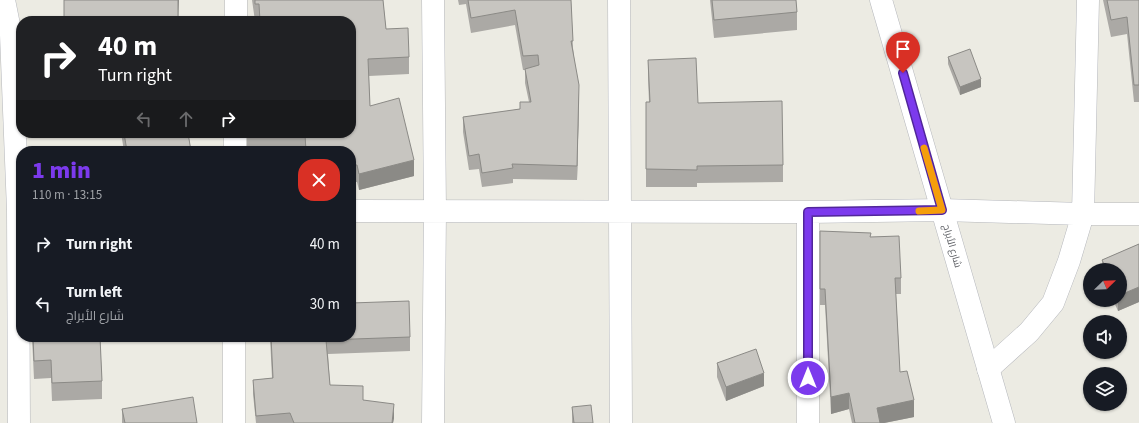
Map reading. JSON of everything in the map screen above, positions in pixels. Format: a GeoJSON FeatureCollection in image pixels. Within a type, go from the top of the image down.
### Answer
{"type":"FeatureCollection","features":[{"type":"Feature","properties":{"kind":"street"},"geometry":{"type":"LineString","coordinates":[[4,0],[11,35],[16,316]]}},
{"type":"Feature","properties":{"kind":"street"},"geometry":{"type":"LineString","coordinates":[[236,0],[236,16]]}},
{"type":"Feature","properties":{"kind":"street"},"geometry":{"type":"LineString","coordinates":[[433,0],[435,212],[433,423]]}},
{"type":"Feature","properties":{"kind":"street"},"geometry":{"type":"LineString","coordinates":[[620,0],[621,423]]}},
{"type":"Feature","properties":{"kind":"street","name":"شارع الأبراج"},"geometry":{"type":"LineString","coordinates":[[881,0],[1004,423]]}},
{"type":"Feature","properties":{"kind":"street"},"geometry":{"type":"LineString","coordinates":[[988,369],[1029,332],[1053,303],[1069,261],[1083,214],[1088,0]]}},
{"type":"Feature","properties":{"kind":"street"},"geometry":{"type":"LineString","coordinates":[[356,212],[808,212],[942,210],[1139,214]]}},
{"type":"Feature","properties":{"kind":"street"},"geometry":{"type":"LineString","coordinates":[[808,212],[808,423]]}},
{"type":"Feature","properties":{"kind":"street"},"geometry":{"type":"LineString","coordinates":[[17,342],[19,423]]}},
{"type":"Feature","properties":{"kind":"street"},"geometry":{"type":"LineString","coordinates":[[234,342],[234,423]]}},
{"type":"Feature","properties":{"kind":"building"},"geometry":{"type":"Polygon","coordinates":[[[64,0],[178,0],[178,16],[64,16],[64,0]]]}},
{"type":"Feature","properties":{"kind":"building"},"geometry":{"type":"Polygon","coordinates":[[[255,0],[383,0],[386,29],[408,28],[409,57],[368,59],[370,106],[399,98],[414,160],[359,174],[356,165],[356,146],[306,146],[305,138],[356,138],[356,16],[260,16],[259,4],[255,4],[255,0]]]}},
{"type":"Feature","properties":{"kind":"building"},"geometry":{"type":"Polygon","coordinates":[[[468,0],[571,0],[573,41],[571,41],[579,85],[577,166],[512,164],[513,168],[482,173],[479,154],[469,156],[463,117],[520,109],[520,102],[531,102],[525,69],[539,65],[538,55],[523,56],[515,10],[471,18],[468,0]]]}},
{"type":"Feature","properties":{"kind":"building"},"geometry":{"type":"Polygon","coordinates":[[[712,0],[796,0],[797,12],[714,20],[712,0]]]}},
{"type":"Feature","properties":{"kind":"building"},"geometry":{"type":"Polygon","coordinates":[[[1107,0],[1139,0],[1139,85],[1134,85],[1127,17],[1111,20],[1107,0]]]}},
{"type":"Feature","properties":{"kind":"building"},"geometry":{"type":"Polygon","coordinates":[[[970,49],[981,79],[960,87],[948,57],[970,49]]]}},
{"type":"Feature","properties":{"kind":"building"},"geometry":{"type":"Polygon","coordinates":[[[696,58],[698,103],[782,101],[783,165],[697,166],[697,170],[646,169],[646,102],[650,102],[648,60],[696,58]]]}},
{"type":"Feature","properties":{"kind":"building"},"geometry":{"type":"Polygon","coordinates":[[[125,138],[189,138],[190,146],[126,146],[125,138]]]}},
{"type":"Feature","properties":{"kind":"building"},"geometry":{"type":"Polygon","coordinates":[[[820,231],[871,233],[870,237],[899,236],[901,278],[895,278],[900,372],[907,371],[914,400],[877,408],[880,423],[855,423],[849,393],[831,397],[825,289],[820,289],[820,231]]]}},
{"type":"Feature","properties":{"kind":"building"},"geometry":{"type":"Polygon","coordinates":[[[1139,244],[1139,287],[1127,292],[1127,263],[1104,263],[1102,260],[1139,244]]]}},
{"type":"Feature","properties":{"kind":"building"},"geometry":{"type":"Polygon","coordinates":[[[409,301],[410,337],[356,339],[356,303],[409,301]]]}},
{"type":"Feature","properties":{"kind":"building"},"geometry":{"type":"Polygon","coordinates":[[[33,342],[100,342],[102,381],[52,383],[51,360],[34,361],[33,342]]]}},
{"type":"Feature","properties":{"kind":"building"},"geometry":{"type":"Polygon","coordinates":[[[271,342],[326,342],[330,385],[363,386],[363,400],[394,404],[392,423],[294,423],[290,413],[256,416],[253,380],[273,378],[271,342]]]}},
{"type":"Feature","properties":{"kind":"building"},"geometry":{"type":"Polygon","coordinates":[[[756,349],[764,373],[726,387],[717,363],[756,349]]]}},
{"type":"Feature","properties":{"kind":"building"},"geometry":{"type":"Polygon","coordinates":[[[193,397],[197,423],[125,423],[122,409],[193,397]]]}},
{"type":"Feature","properties":{"kind":"building"},"geometry":{"type":"Polygon","coordinates":[[[591,405],[593,423],[574,423],[572,407],[591,405]]]}},
{"type":"Feature","properties":{"kind":"slow traffic"},"geometry":{"type":"LineString","coordinates":[[919,211],[942,210],[924,148]]}},
{"type":"Feature","properties":{"kind":"route"},"geometry":{"type":"LineString","coordinates":[[808,378],[808,212],[942,210],[903,73]]}}]}
